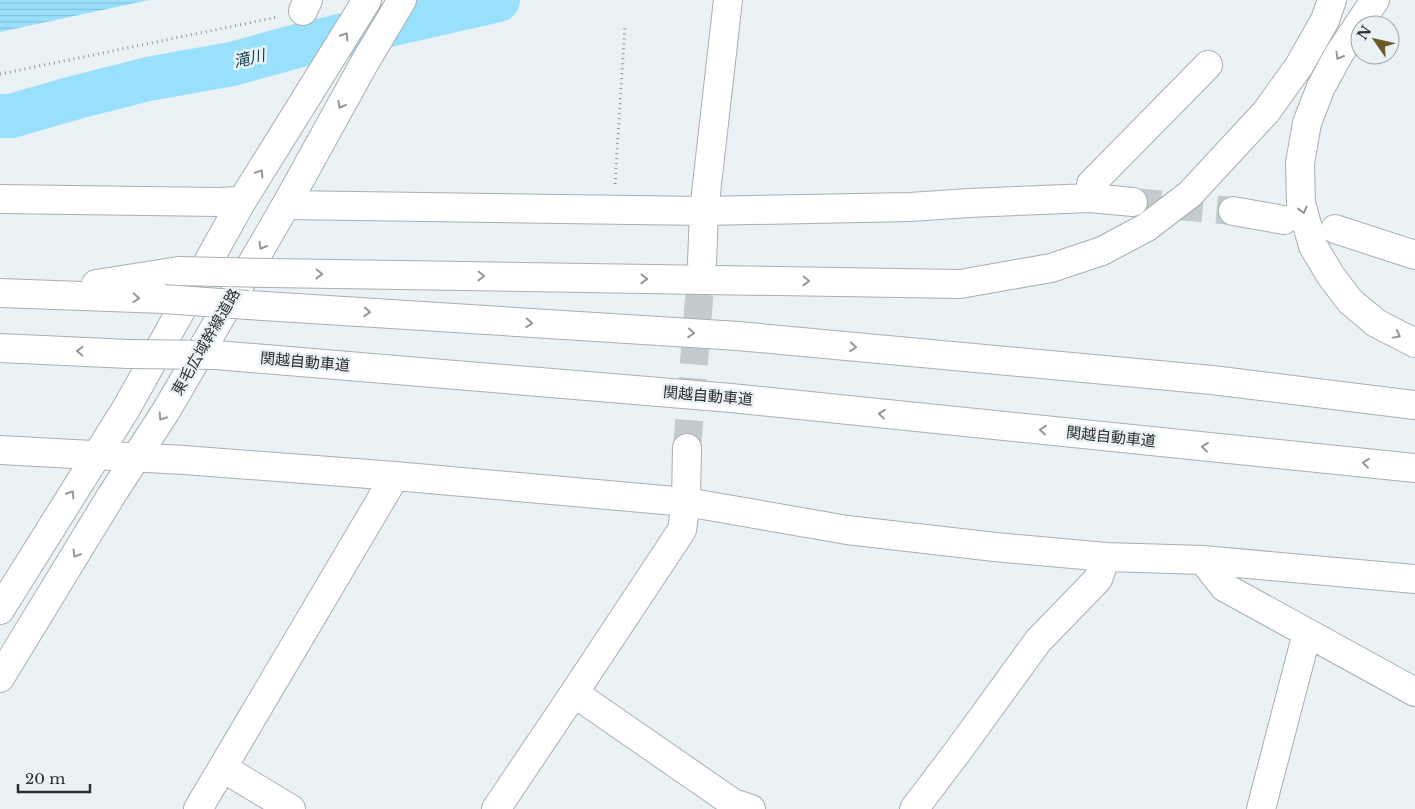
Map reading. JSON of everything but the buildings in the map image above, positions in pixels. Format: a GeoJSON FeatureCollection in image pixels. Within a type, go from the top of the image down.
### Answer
{"type":"FeatureCollection","features":[{"type":"Feature","properties":{"kind":"main road"},"geometry":{"type":"LineString","coordinates":[[0,610],[127,407],[242,201],[367,0]]}},
{"type":"Feature","properties":{"kind":"main road","name":"東毛広域幹線道路"},"geometry":{"type":"LineString","coordinates":[[0,678],[166,410],[286,205],[365,62],[402,0]]}},
{"type":"Feature","properties":{"kind":"main road"},"geometry":{"type":"LineString","coordinates":[[702,262],[704,211],[728,0]]}},
{"type":"Feature","properties":{"kind":"main road"},"geometry":{"type":"LineString","coordinates":[[38,293],[179,271],[960,284],[1051,268],[1102,251],[1147,227],[1190,194],[1266,112],[1299,66],[1325,20],[1332,0]]}},
{"type":"Feature","properties":{"kind":"main road"},"geometry":{"type":"LineString","coordinates":[[1375,0],[1339,54],[1321,87],[1307,123],[1300,163],[1301,203],[1313,246],[1331,276],[1350,301],[1376,323],[1415,343]]}},
{"type":"Feature","properties":{"kind":"main road"},"geometry":{"type":"LineString","coordinates":[[1090,198],[1091,184],[1208,65]]}},
{"type":"Feature","properties":{"kind":"main road"},"geometry":{"type":"LineString","coordinates":[[286,205],[704,211],[910,207],[1090,198],[1133,202]]}},
{"type":"Feature","properties":{"kind":"main road"},"geometry":{"type":"LineString","coordinates":[[0,199],[242,201]]}},
{"type":"Feature","properties":{"kind":"main road"},"geometry":{"type":"LineString","coordinates":[[1233,211],[1284,220]]}},
{"type":"Feature","properties":{"kind":"main road"},"geometry":{"type":"LineString","coordinates":[[1335,229],[1415,255]]}},
{"type":"Feature","properties":{"kind":"main road"},"geometry":{"type":"LineString","coordinates":[[0,292],[164,299],[738,336],[1202,379],[1415,405]]}},
{"type":"Feature","properties":{"kind":"main road","name":"関越自動車道"},"geometry":{"type":"LineString","coordinates":[[7,349],[216,355],[731,398],[1415,468]]}},
{"type":"Feature","properties":{"kind":"main road"},"geometry":{"type":"LineString","coordinates":[[496,809],[682,530],[686,502],[687,448]]}},
{"type":"Feature","properties":{"kind":"main road"},"geometry":{"type":"LineString","coordinates":[[0,450],[95,456],[136,456],[395,476],[686,502],[847,530],[994,547],[1106,557],[1203,560],[1415,579]]}},
{"type":"Feature","properties":{"kind":"main road"},"geometry":{"type":"LineString","coordinates":[[198,809],[395,476]]}},
{"type":"Feature","properties":{"kind":"main road"},"geometry":{"type":"LineString","coordinates":[[914,809],[1038,641],[1098,579],[1106,557]]}},
{"type":"Feature","properties":{"kind":"main road"},"geometry":{"type":"LineString","coordinates":[[1203,560],[1224,587],[1415,692]]}},
{"type":"Feature","properties":{"kind":"main road"},"geometry":{"type":"LineString","coordinates":[[1261,809],[1307,633]]}},
{"type":"Feature","properties":{"kind":"main road"},"geometry":{"type":"LineString","coordinates":[[574,693],[733,803],[752,809]]}},
{"type":"Feature","properties":{"kind":"main road"},"geometry":{"type":"LineString","coordinates":[[223,768],[291,809]]}},
{"type":"Feature","properties":{"kind":"path"},"geometry":{"type":"LineString","coordinates":[[0,74],[305,6]]}},
{"type":"Feature","properties":{"kind":"path"},"geometry":{"type":"LineString","coordinates":[[614,210],[625,25]]}},
{"type":"Feature","properties":{"kind":"water"},"geometry":{"type":"Polygon","coordinates":[[[0,0],[149,0],[0,32],[0,0]]]}},
{"type":"Feature","properties":{"kind":"waterway","name":"滝川"},"geometry":{"type":"LineString","coordinates":[[0,116],[11,116],[148,79],[232,64],[301,45],[498,0]]}},
{"type":"Feature","properties":{"kind":"tunnel"},"geometry":{"type":"LineString","coordinates":[[1133,202],[1233,211]]}},
{"type":"Feature","properties":{"kind":"tunnel"},"geometry":{"type":"LineString","coordinates":[[687,448],[702,262]]}}]}
